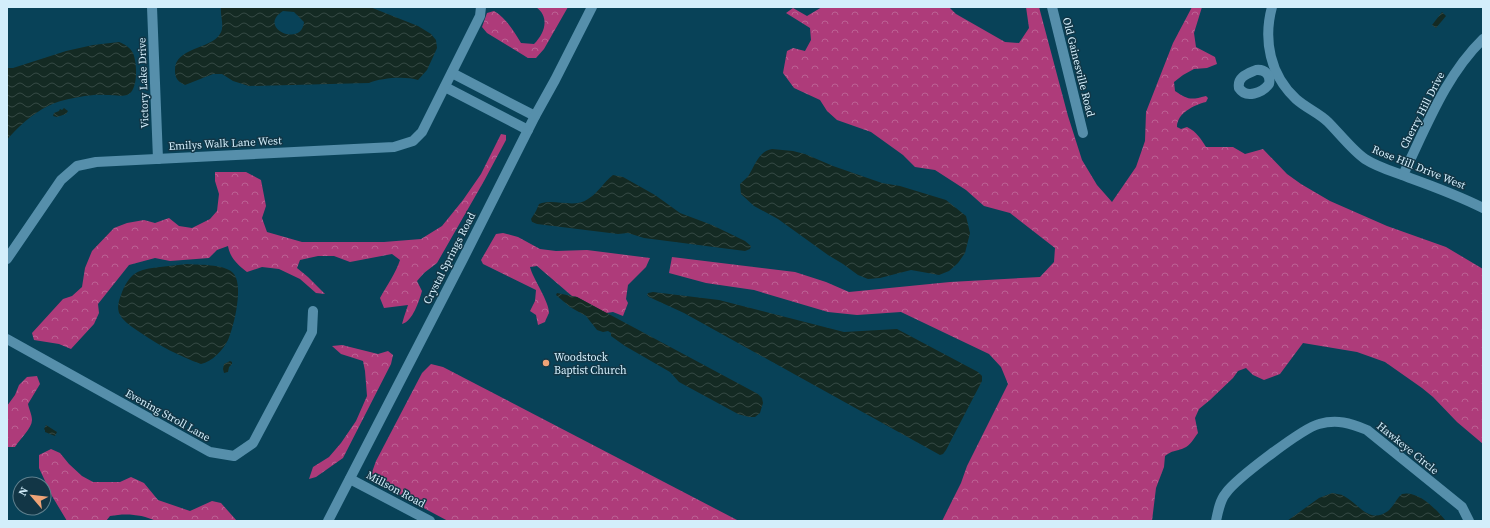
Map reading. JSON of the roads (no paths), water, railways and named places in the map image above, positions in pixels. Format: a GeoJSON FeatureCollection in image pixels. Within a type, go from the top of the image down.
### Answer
{"type":"FeatureCollection","features":[{"type":"Feature","properties":{"kind":"street","name":"Victory Lake Drive"},"geometry":{"type":"LineString","coordinates":[[152,7],[158,159]]}},
{"type":"Feature","properties":{"kind":"street","name":"Emilys Walk Lane West"},"geometry":{"type":"LineString","coordinates":[[7,259],[61,180],[77,166],[96,162],[394,147],[413,141],[422,132],[445,87],[480,16],[481,7]]}},
{"type":"Feature","properties":{"kind":"street","name":"Crystal Springs Road"},"geometry":{"type":"LineString","coordinates":[[328,521],[592,7]]}},
{"type":"Feature","properties":{"kind":"street","name":"Old Gainesville Road"},"geometry":{"type":"LineString","coordinates":[[1052,7],[1083,133]]}},
{"type":"Feature","properties":{"kind":"street","name":"Rose Hill Drive West"},"geometry":{"type":"LineString","coordinates":[[1272,7],[1269,18],[1268,35],[1273,75],[1287,90],[1327,121],[1364,158],[1384,169],[1458,196],[1483,208]]}},
{"type":"Feature","properties":{"kind":"street","name":"Cherry Hill Drive"},"geometry":{"type":"LineString","coordinates":[[1403,175],[1453,75],[1483,39]]}},
{"type":"Feature","properties":{"kind":"street"},"geometry":{"type":"LineString","coordinates":[[452,73],[535,116]]}},
{"type":"Feature","properties":{"kind":"street"},"geometry":{"type":"LineString","coordinates":[[445,87],[528,130]]}},
{"type":"Feature","properties":{"kind":"street","name":"Evening Stroll Lane"},"geometry":{"type":"LineString","coordinates":[[7,339],[210,452],[234,456],[253,443],[312,332],[313,311]]}},
{"type":"Feature","properties":{"kind":"street","name":"Hawkeye Circle"},"geometry":{"type":"LineString","coordinates":[[1216,521],[1218,510],[1226,494],[1238,480],[1302,432],[1318,424],[1333,421],[1349,423],[1366,430],[1462,507],[1469,521]]}},
{"type":"Feature","properties":{"kind":"street","name":"Millson Road"},"geometry":{"type":"LineString","coordinates":[[350,479],[430,521]]}},
{"type":"Feature","properties":{"kind":"water"},"geometry":{"type":"Polygon","coordinates":[[[221,7],[370,7],[418,26],[431,34],[436,40],[437,48],[427,70],[418,80],[393,78],[369,83],[249,86],[233,81],[222,74],[213,74],[185,85],[177,80],[175,71],[176,63],[180,57],[186,53],[209,43],[220,34],[222,25],[221,7]],[[283,11],[276,17],[275,24],[277,29],[283,33],[289,34],[296,34],[301,30],[304,22],[294,12],[283,11]]]}},
{"type":"Feature","properties":{"kind":"water"},"geometry":{"type":"Polygon","coordinates":[[[1442,12],[1446,16],[1436,28],[1432,25],[1442,12]]]}},
{"type":"Feature","properties":{"kind":"water"},"geometry":{"type":"Polygon","coordinates":[[[119,42],[130,49],[134,57],[136,76],[134,88],[131,92],[124,96],[85,96],[55,103],[42,109],[29,118],[7,140],[7,68],[13,68],[66,51],[93,45],[119,42]]]}},
{"type":"Feature","properties":{"kind":"water"},"geometry":{"type":"Polygon","coordinates":[[[64,108],[68,111],[66,114],[57,117],[53,116],[54,113],[64,108]]]}},
{"type":"Feature","properties":{"kind":"water"},"geometry":{"type":"Polygon","coordinates":[[[772,149],[805,154],[833,166],[882,183],[900,186],[946,200],[966,216],[970,233],[965,253],[958,263],[949,271],[939,275],[911,270],[880,278],[868,279],[858,275],[778,219],[754,206],[741,194],[740,184],[749,175],[761,155],[772,149]]]}},
{"type":"Feature","properties":{"kind":"water"},"geometry":{"type":"Polygon","coordinates":[[[613,175],[623,177],[655,195],[680,213],[712,225],[745,241],[751,246],[750,249],[745,251],[644,238],[628,233],[618,234],[537,224],[532,222],[531,219],[539,204],[545,202],[582,202],[595,194],[613,175]]]}},
{"type":"Feature","properties":{"kind":"water"},"geometry":{"type":"Polygon","coordinates":[[[187,264],[211,265],[228,269],[236,277],[238,285],[237,305],[228,340],[217,355],[209,361],[201,364],[177,354],[148,338],[124,320],[118,309],[119,301],[124,288],[127,282],[135,274],[146,269],[187,264]]]}},
{"type":"Feature","properties":{"kind":"water"},"geometry":{"type":"Polygon","coordinates":[[[653,292],[719,300],[844,332],[897,329],[978,372],[982,376],[982,381],[946,450],[940,455],[684,313],[647,295],[648,293],[653,292]]]}},
{"type":"Feature","properties":{"kind":"water"},"geometry":{"type":"Polygon","coordinates":[[[557,293],[577,297],[758,394],[762,398],[763,403],[760,413],[755,417],[738,414],[679,382],[670,372],[625,346],[611,336],[611,333],[608,331],[603,332],[597,330],[586,316],[570,307],[556,295],[557,293]]]}},
{"type":"Feature","properties":{"kind":"water"},"geometry":{"type":"Polygon","coordinates":[[[230,361],[232,364],[229,367],[228,372],[224,373],[224,364],[230,361]]]}},
{"type":"Feature","properties":{"kind":"water"},"geometry":{"type":"Polygon","coordinates":[[[46,425],[57,432],[55,436],[45,432],[44,429],[46,425]]]}},
{"type":"Feature","properties":{"kind":"water"},"geometry":{"type":"Polygon","coordinates":[[[1332,493],[1343,495],[1364,511],[1375,516],[1381,515],[1388,511],[1402,494],[1414,495],[1432,506],[1446,521],[1287,521],[1319,498],[1332,493]]]}},
{"type":"Feature","properties":{"kind":"place","name":"Woodstock Baptist Church"},"geometry":{"type":"Point","coordinates":[546,363]}}]}
